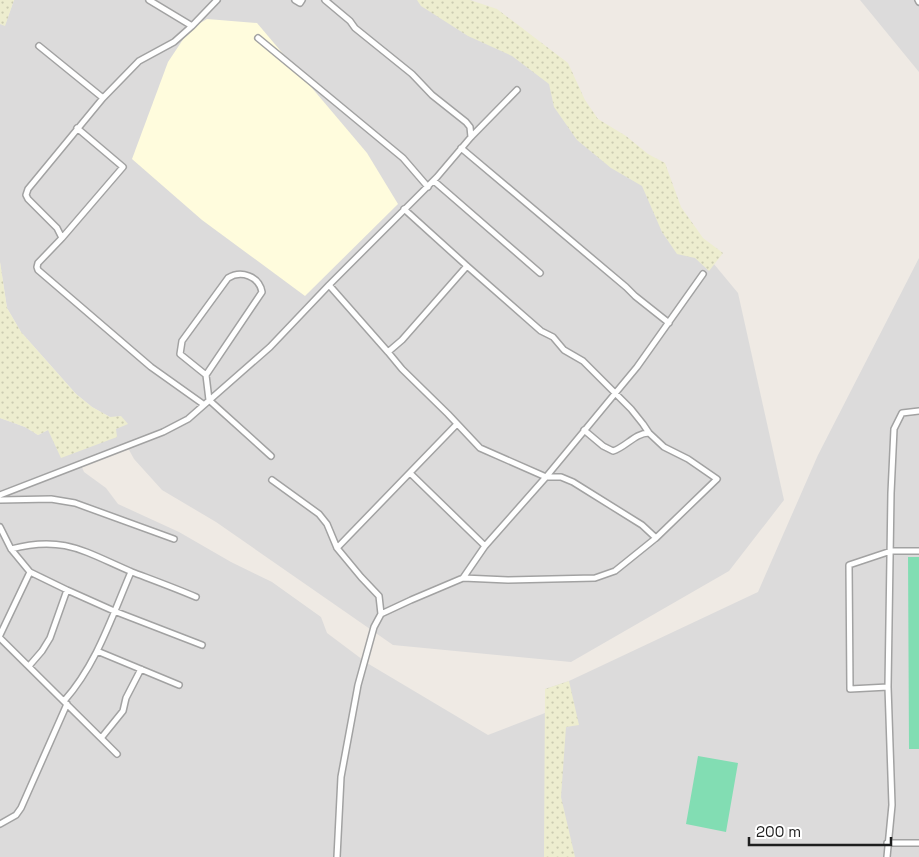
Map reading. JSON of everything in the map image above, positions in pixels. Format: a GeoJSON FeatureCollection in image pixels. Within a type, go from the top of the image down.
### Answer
{"type":"FeatureCollection","features":[{"type":"Feature","properties":{"kind":"street"},"geometry":{"type":"LineString","coordinates":[[149,0],[192,26]]}},
{"type":"Feature","properties":{"kind":"street"},"geometry":{"type":"LineString","coordinates":[[62,238],[57,228],[28,200],[26,195],[28,189],[103,98],[139,61],[174,42],[217,0]]}},
{"type":"Feature","properties":{"kind":"street"},"geometry":{"type":"LineString","coordinates":[[295,0],[300,3],[302,0]]}},
{"type":"Feature","properties":{"kind":"street"},"geometry":{"type":"LineString","coordinates":[[326,0],[350,20],[355,28],[412,74],[432,95],[466,122],[470,127],[471,136]]}},
{"type":"Feature","properties":{"kind":"street"},"geometry":{"type":"LineString","coordinates":[[258,38],[403,158],[428,187]]}},
{"type":"Feature","properties":{"kind":"street"},"geometry":{"type":"LineString","coordinates":[[39,46],[103,98]]}},
{"type":"Feature","properties":{"kind":"street"},"geometry":{"type":"LineString","coordinates":[[0,495],[163,432],[188,419],[270,346],[404,209],[434,181],[471,136],[517,90]]}},
{"type":"Feature","properties":{"kind":"street"},"geometry":{"type":"LineString","coordinates":[[78,128],[123,166],[62,238],[38,263],[38,270],[151,368],[203,404]]}},
{"type":"Feature","properties":{"kind":"street"},"geometry":{"type":"LineString","coordinates":[[461,148],[618,280],[634,296],[669,322]]}},
{"type":"Feature","properties":{"kind":"street"},"geometry":{"type":"LineString","coordinates":[[434,181],[540,273]]}},
{"type":"Feature","properties":{"kind":"street"},"geometry":{"type":"LineString","coordinates":[[381,614],[463,578],[508,580],[595,578],[615,571],[656,538],[717,479],[688,459],[664,447],[614,393],[582,362],[564,350],[553,337],[541,330],[404,209]]}},
{"type":"Feature","properties":{"kind":"street"},"geometry":{"type":"LineString","coordinates":[[388,352],[402,340],[467,266]]}},
{"type":"Feature","properties":{"kind":"street"},"geometry":{"type":"LineString","coordinates":[[206,375],[180,354],[182,341],[228,278],[233,275],[245,274],[256,280],[262,292],[206,375],[209,400],[270,456]]}},
{"type":"Feature","properties":{"kind":"street"},"geometry":{"type":"LineString","coordinates":[[463,578],[485,546],[546,477],[636,368],[703,274]]}},
{"type":"Feature","properties":{"kind":"street"},"geometry":{"type":"LineString","coordinates":[[329,285],[402,370],[480,448],[546,477],[561,477],[573,482],[642,525],[656,538]]}},
{"type":"Feature","properties":{"kind":"street"},"geometry":{"type":"LineString","coordinates":[[887,857],[892,805],[888,687],[891,493],[894,429],[902,413],[919,411]]}},
{"type":"Feature","properties":{"kind":"street"},"geometry":{"type":"LineString","coordinates":[[337,548],[457,424]]}},
{"type":"Feature","properties":{"kind":"street"},"geometry":{"type":"LineString","coordinates":[[584,430],[603,446],[613,451],[622,448],[641,433],[649,433]]}},
{"type":"Feature","properties":{"kind":"street"},"geometry":{"type":"LineString","coordinates":[[410,473],[485,546]]}},
{"type":"Feature","properties":{"kind":"street"},"geometry":{"type":"LineString","coordinates":[[272,480],[318,514],[327,524],[337,548],[380,596],[381,614],[374,627],[358,685],[342,777],[337,857]]}},
{"type":"Feature","properties":{"kind":"street"},"geometry":{"type":"LineString","coordinates":[[0,500],[51,499],[74,503],[174,539]]}},
{"type":"Feature","properties":{"kind":"street"},"geometry":{"type":"LineString","coordinates":[[0,527],[11,549],[30,572],[114,611],[202,645]]}},
{"type":"Feature","properties":{"kind":"street"},"geometry":{"type":"LineString","coordinates":[[11,549],[46,543],[71,546],[196,597]]}},
{"type":"Feature","properties":{"kind":"street"},"geometry":{"type":"LineString","coordinates":[[888,687],[850,689],[849,565],[891,551],[919,551]]}},
{"type":"Feature","properties":{"kind":"street"},"geometry":{"type":"LineString","coordinates":[[30,572],[0,637],[117,754]]}},
{"type":"Feature","properties":{"kind":"street"},"geometry":{"type":"LineString","coordinates":[[0,824],[16,815],[21,808],[65,703],[97,652],[131,572]]}},
{"type":"Feature","properties":{"kind":"street"},"geometry":{"type":"LineString","coordinates":[[29,666],[50,638],[67,590]]}},
{"type":"Feature","properties":{"kind":"street"},"geometry":{"type":"LineString","coordinates":[[97,652],[179,685]]}},
{"type":"Feature","properties":{"kind":"street"},"geometry":{"type":"LineString","coordinates":[[102,737],[123,711],[126,698],[141,669]]}},
{"type":"Feature","properties":{"kind":"street"},"geometry":{"type":"LineString","coordinates":[[887,843],[919,843]]}},
{"type":"Feature","properties":{"kind":"shaded area"},"geometry":{"type":"Polygon","coordinates":[[[14,0],[471,0],[557,75],[738,293],[784,500],[729,571],[571,662],[393,645],[216,522],[162,490],[134,459],[128,448],[81,465],[84,472],[106,488],[118,504],[179,532],[231,562],[272,582],[321,617],[327,633],[367,663],[488,735],[545,713],[545,689],[569,681],[758,592],[818,455],[919,258],[919,857],[0,857],[0,418],[25,427],[38,435],[48,430],[110,417],[92,407],[76,394],[21,332],[7,308],[0,262],[0,24],[5,25],[14,0]]]}},
{"type":"Feature","properties":{"kind":"shaded area"},"geometry":{"type":"Polygon","coordinates":[[[860,0],[919,0],[919,72],[860,0]]]}},
{"type":"Feature","properties":{"kind":"shaded area"},"geometry":{"type":"Polygon","coordinates":[[[207,19],[257,23],[367,153],[398,204],[305,296],[202,220],[132,159],[168,62],[190,29],[207,19]]]}},
{"type":"Feature","properties":{"kind":"green space"},"geometry":{"type":"Polygon","coordinates":[[[0,0],[14,0],[5,26],[0,24],[0,0]]]}},
{"type":"Feature","properties":{"kind":"green space"},"geometry":{"type":"Polygon","coordinates":[[[417,0],[470,0],[497,9],[568,63],[585,100],[598,119],[626,136],[648,154],[665,163],[681,207],[703,238],[723,253],[709,271],[695,258],[677,254],[662,232],[642,186],[611,168],[577,140],[554,107],[549,84],[512,56],[468,36],[421,6],[417,0]]]}},
{"type":"Feature","properties":{"kind":"green space"},"geometry":{"type":"Polygon","coordinates":[[[0,262],[7,308],[21,332],[76,394],[92,407],[110,417],[121,416],[128,424],[116,429],[117,437],[61,458],[48,430],[38,435],[25,427],[0,418],[0,262]]]}},
{"type":"Feature","properties":{"kind":"green space"},"geometry":{"type":"Polygon","coordinates":[[[908,557],[919,557],[919,749],[909,749],[908,557]]]}},
{"type":"Feature","properties":{"kind":"green space"},"geometry":{"type":"Polygon","coordinates":[[[569,681],[579,725],[566,727],[561,797],[575,857],[544,857],[545,689],[569,681]]]}},
{"type":"Feature","properties":{"kind":"green space"},"geometry":{"type":"Polygon","coordinates":[[[698,756],[738,763],[726,832],[686,824],[698,756]]]}}]}
